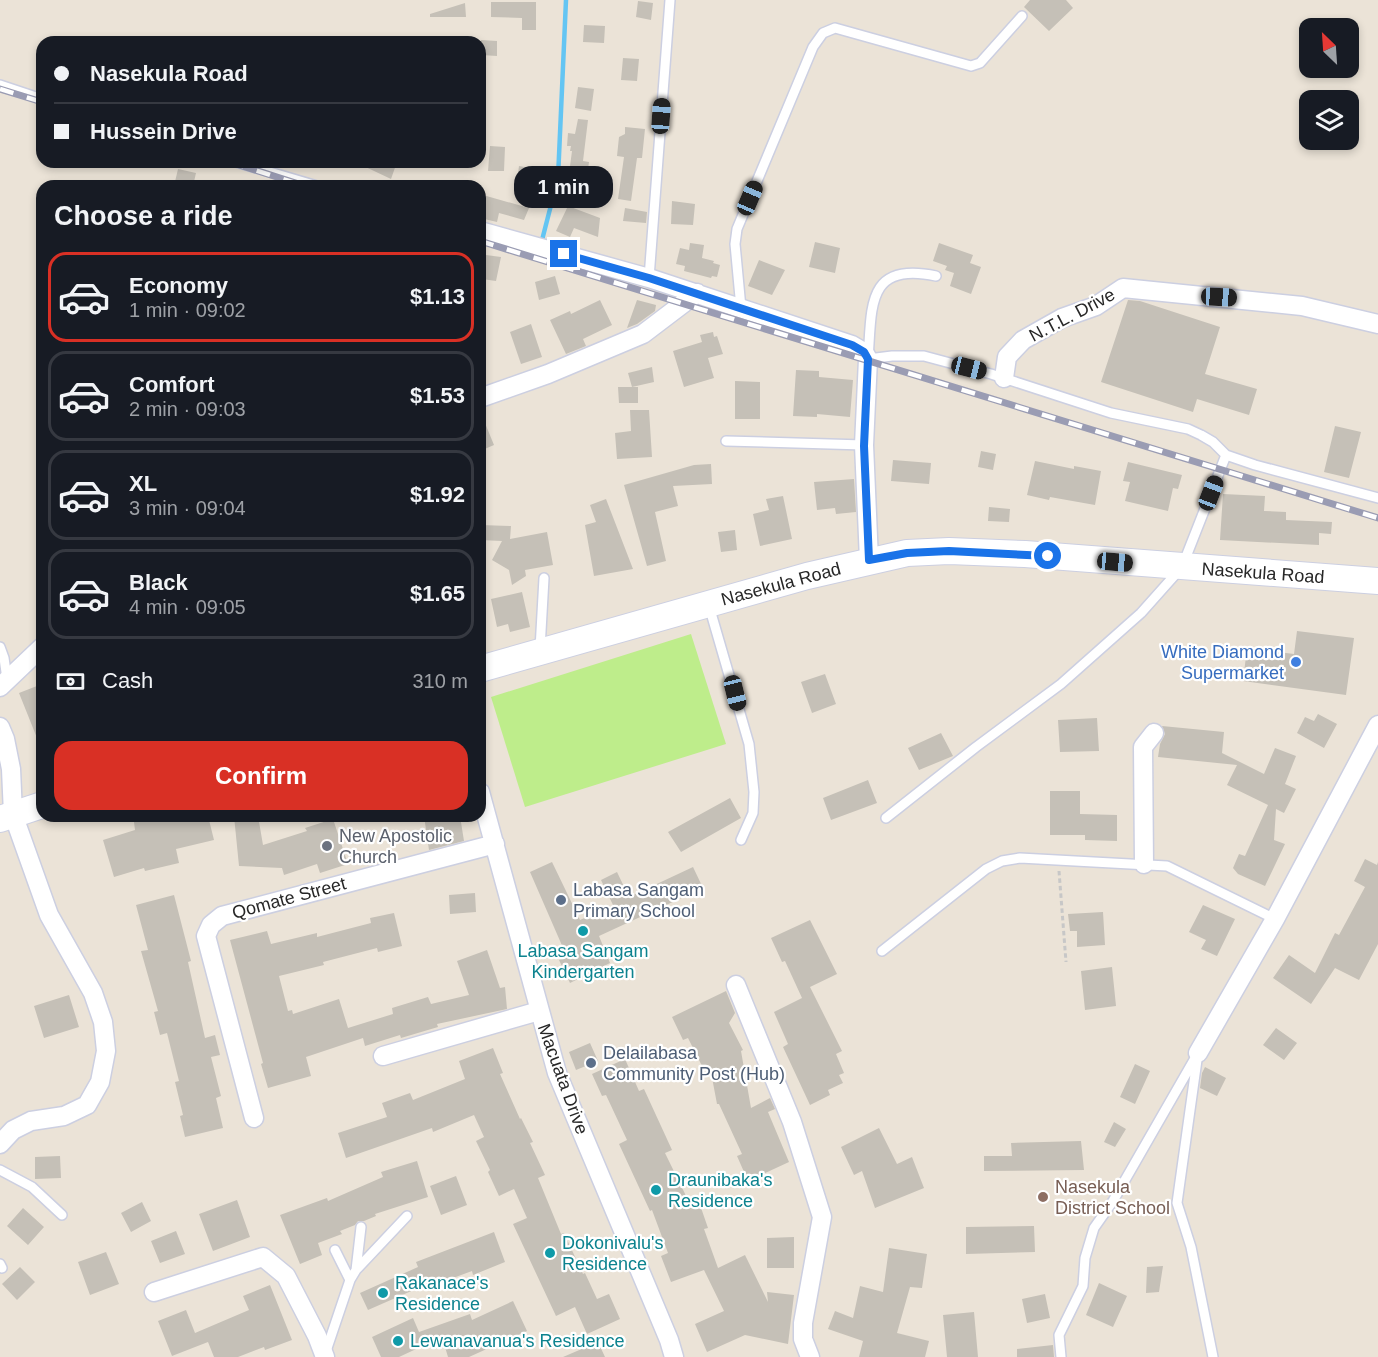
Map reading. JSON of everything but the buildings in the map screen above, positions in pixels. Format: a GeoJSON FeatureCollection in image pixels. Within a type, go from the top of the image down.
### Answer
{"type":"FeatureCollection","features":[{"type":"Feature","properties":{"kind":"main road","name":"Nasekula Road"},"geometry":{"type":"LineString","coordinates":[[486,667],[708,603],[869,560],[907,553],[949,551],[1025,554],[1378,581]]}},
{"type":"Feature","properties":{"kind":"main road"},"geometry":{"type":"LineString","coordinates":[[6,816],[36,807]]}},
{"type":"Feature","properties":{"kind":"street"},"geometry":{"type":"LineString","coordinates":[[486,233],[649,278],[852,345],[864,352],[868,359],[864,446],[869,560]]}},
{"type":"Feature","properties":{"kind":"street","name":"N.T.L. Drive"},"geometry":{"type":"LineString","coordinates":[[1004,378],[1007,357],[1023,340],[1062,318],[1095,306],[1122,288],[1302,306],[1378,324]]}},
{"type":"Feature","properties":{"kind":"street"},"geometry":{"type":"LineString","coordinates":[[486,396],[548,374],[643,334],[697,294]]}},
{"type":"Feature","properties":{"kind":"street"},"geometry":{"type":"LineString","coordinates":[[4,683],[36,653]]}},
{"type":"Feature","properties":{"kind":"street"},"geometry":{"type":"LineString","coordinates":[[1198,1053],[1275,919],[1378,725]]}},
{"type":"Feature","properties":{"kind":"street"},"geometry":{"type":"LineString","coordinates":[[0,727],[5,739],[11,770],[6,816],[49,915],[93,993],[103,1022],[106,1051],[100,1082],[87,1105],[64,1116],[31,1121],[13,1130],[0,1144]]}},
{"type":"Feature","properties":{"kind":"street"},"geometry":{"type":"LineString","coordinates":[[1144,864],[1143,747],[1154,733]]}},
{"type":"Feature","properties":{"kind":"street","name":"Macuata Drive"},"geometry":{"type":"LineString","coordinates":[[486,813],[539,1011],[565,1093],[669,1340],[674,1357]]}},
{"type":"Feature","properties":{"kind":"street","name":"Qomate Street"},"geometry":{"type":"LineString","coordinates":[[254,1118],[206,936],[211,925],[222,916],[495,844]]}},
{"type":"Feature","properties":{"kind":"street"},"geometry":{"type":"LineString","coordinates":[[736,985],[792,1122],[822,1217],[803,1323],[803,1339],[810,1357]]}},
{"type":"Feature","properties":{"kind":"street"},"geometry":{"type":"LineString","coordinates":[[383,1056],[539,1011]]}},
{"type":"Feature","properties":{"kind":"street"},"geometry":{"type":"LineString","coordinates":[[154,1292],[263,1257],[286,1276],[325,1356]]}},
{"type":"Feature","properties":{"kind":"lane"},"geometry":{"type":"LineString","coordinates":[[649,278],[670,0]]}},
{"type":"Feature","properties":{"kind":"lane"},"geometry":{"type":"LineString","coordinates":[[741,308],[735,244],[737,229],[813,46],[823,33],[834,28],[971,66],[980,63],[1022,16]]}},
{"type":"Feature","properties":{"kind":"lane"},"geometry":{"type":"LineString","coordinates":[[0,85],[36,97]]}},
{"type":"Feature","properties":{"kind":"lane"},"geometry":{"type":"LineString","coordinates":[[256,168],[297,180]]}},
{"type":"Feature","properties":{"kind":"lane"},"geometry":{"type":"LineString","coordinates":[[936,276],[916,272],[894,275],[878,287],[873,302],[868,359],[924,356],[1004,378],[1111,413],[1188,429],[1213,442],[1226,455],[1378,498]]}},
{"type":"Feature","properties":{"kind":"lane"},"geometry":{"type":"LineString","coordinates":[[726,441],[864,446]]}},
{"type":"Feature","properties":{"kind":"lane"},"geometry":{"type":"LineString","coordinates":[[886,818],[1061,684],[1141,614],[1182,567],[1226,455]]}},
{"type":"Feature","properties":{"kind":"lane"},"geometry":{"type":"LineString","coordinates":[[540,651],[544,578]]}},
{"type":"Feature","properties":{"kind":"lane"},"geometry":{"type":"LineString","coordinates":[[708,603],[749,744],[754,792],[753,813],[741,840]]}},
{"type":"Feature","properties":{"kind":"lane"},"geometry":{"type":"LineString","coordinates":[[0,647],[4,658],[4,683]]}},
{"type":"Feature","properties":{"kind":"lane"},"geometry":{"type":"LineString","coordinates":[[882,951],[986,869],[1002,861],[1020,858],[1167,866],[1275,919]]}},
{"type":"Feature","properties":{"kind":"lane"},"geometry":{"type":"LineString","coordinates":[[1061,1357],[1059,1335],[1083,1286],[1085,1258],[1094,1228],[1113,1201],[1198,1053]]}},
{"type":"Feature","properties":{"kind":"lane"},"geometry":{"type":"LineString","coordinates":[[1198,1053],[1177,1203],[1191,1247],[1213,1357]]}},
{"type":"Feature","properties":{"kind":"lane"},"geometry":{"type":"LineString","coordinates":[[0,1170],[32,1186],[62,1215]]}},
{"type":"Feature","properties":{"kind":"lane"},"geometry":{"type":"LineString","coordinates":[[325,1356],[350,1280],[356,1270],[406,1216]]}},
{"type":"Feature","properties":{"kind":"lane"},"geometry":{"type":"LineString","coordinates":[[356,1270],[361,1227]]}},
{"type":"Feature","properties":{"kind":"lane"},"geometry":{"type":"LineString","coordinates":[[335,1250],[350,1280]]}},
{"type":"Feature","properties":{"kind":"path"},"geometry":{"type":"LineString","coordinates":[[1059,860],[1066,962]]}},
{"type":"Feature","properties":{"kind":"green space"},"geometry":{"type":"Polygon","coordinates":[[[691,634],[726,744],[525,807],[491,697],[691,634]]]}},
{"type":"Feature","properties":{"kind":"waterway"},"geometry":{"type":"LineString","coordinates":[[541,244],[558,178],[566,0]]}},
{"type":"Feature","properties":{"kind":"railway"},"geometry":{"type":"LineString","coordinates":[[0,89],[36,100]]}},
{"type":"Feature","properties":{"kind":"railway"},"geometry":{"type":"LineString","coordinates":[[249,168],[286,180]]}},
{"type":"Feature","properties":{"kind":"railway"},"geometry":{"type":"LineString","coordinates":[[486,243],[1378,518]]}},
{"type":"Feature","properties":{"kind":"place","name":"White Diamond Supermarket"},"geometry":{"type":"Point","coordinates":[1296,662]}},
{"type":"Feature","properties":{"kind":"place","name":"New Apostolic Church"},"geometry":{"type":"Point","coordinates":[327,846]}},
{"type":"Feature","properties":{"kind":"place","name":"Labasa Sangam Primary School"},"geometry":{"type":"Point","coordinates":[561,900]}},
{"type":"Feature","properties":{"kind":"place","name":"Labasa Sangam Kindergarten"},"geometry":{"type":"Point","coordinates":[583,931]}},
{"type":"Feature","properties":{"kind":"place","name":"Delailabasa Community Post (Hub)"},"geometry":{"type":"Point","coordinates":[591,1063]}},
{"type":"Feature","properties":{"kind":"place","name":"Draunibaka's Residence"},"geometry":{"type":"Point","coordinates":[656,1190]}},
{"type":"Feature","properties":{"kind":"place","name":"Nasekula District School"},"geometry":{"type":"Point","coordinates":[1043,1197]}},
{"type":"Feature","properties":{"kind":"place","name":"Dokonivalu's Residence"},"geometry":{"type":"Point","coordinates":[550,1253]}},
{"type":"Feature","properties":{"kind":"place","name":"Rakanace's Residence"},"geometry":{"type":"Point","coordinates":[383,1293]}},
{"type":"Feature","properties":{"kind":"place","name":"Lewanavanua's Residence"},"geometry":{"type":"Point","coordinates":[398,1341]}},
{"type":"Feature","properties":{"kind":"route"},"geometry":{"type":"LineString","coordinates":[[564,254],[649,278],[852,345],[864,352],[868,359],[864,446],[869,560],[907,553],[949,551],[1048,556]]}}]}
